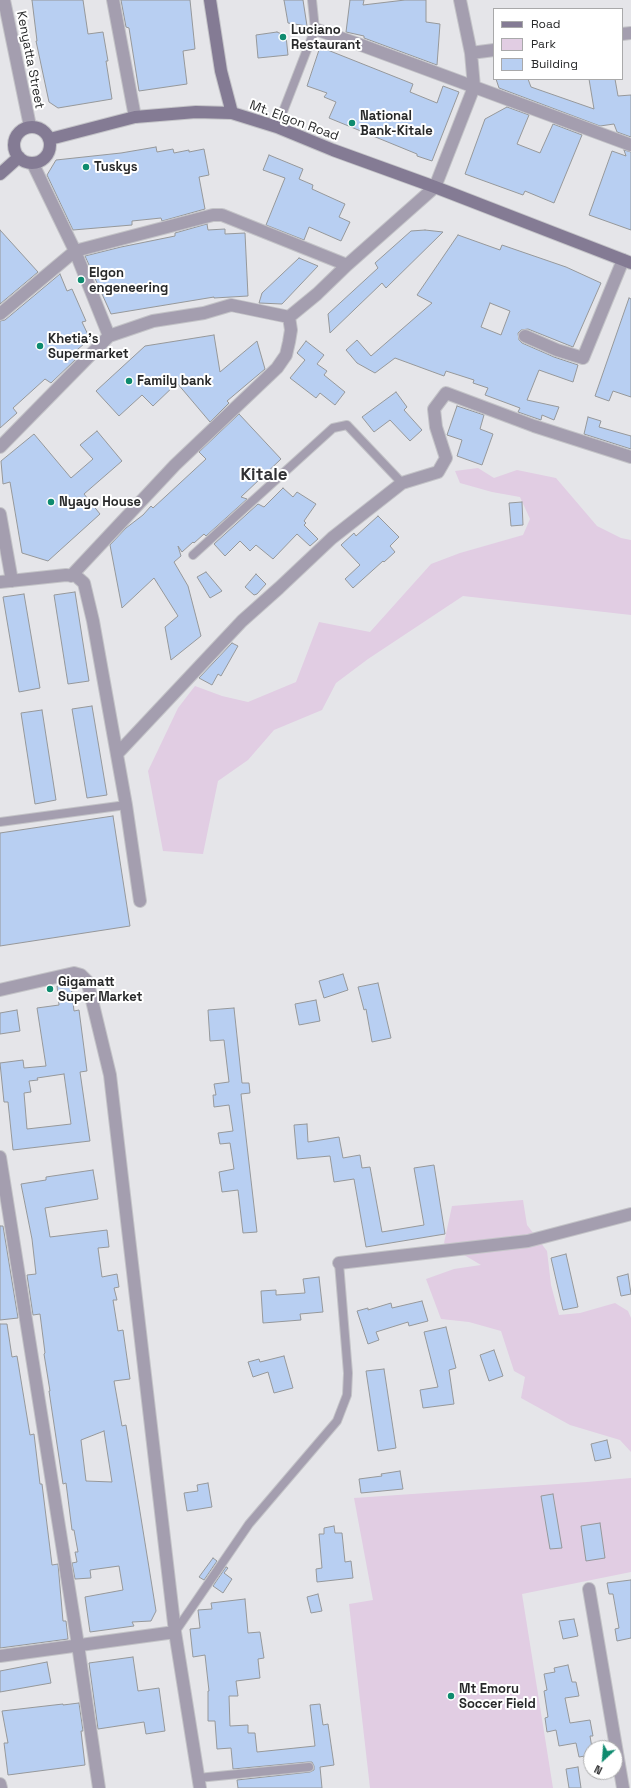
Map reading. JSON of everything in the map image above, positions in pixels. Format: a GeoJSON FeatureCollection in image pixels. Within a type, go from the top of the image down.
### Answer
{"type":"FeatureCollection","features":[{"type":"Feature","properties":{"kind":"street","name":"Kenyatta Street"},"geometry":{"type":"LineString","coordinates":[[4,0],[30,126]]}},
{"type":"Feature","properties":{"kind":"street"},"geometry":{"type":"LineString","coordinates":[[113,0],[135,117]]}},
{"type":"Feature","properties":{"kind":"street"},"geometry":{"type":"LineString","coordinates":[[210,0],[221,71],[232,113]]}},
{"type":"Feature","properties":{"kind":"street"},"geometry":{"type":"LineString","coordinates":[[289,317],[317,294],[435,186],[474,87],[471,53],[460,0]]}},
{"type":"Feature","properties":{"kind":"street"},"geometry":{"type":"LineString","coordinates":[[315,30],[362,44],[631,145]]}},
{"type":"Feature","properties":{"kind":"street"},"geometry":{"type":"LineString","coordinates":[[471,53],[493,50]]}},
{"type":"Feature","properties":{"kind":"street","name":"Mt. Elgon Road"},"geometry":{"type":"LineString","coordinates":[[50,139],[135,117],[196,112],[232,113],[277,127],[333,150],[435,186],[627,261]]}},
{"type":"Feature","properties":{"kind":"street"},"geometry":{"type":"LineString","coordinates":[[30,126],[40,128],[48,134],[51,148],[48,156],[33,164],[25,162],[19,157],[14,148],[15,139],[21,131],[30,126]]}},
{"type":"Feature","properties":{"kind":"street"},"geometry":{"type":"LineString","coordinates":[[0,174],[19,157]]}},
{"type":"Feature","properties":{"kind":"street"},"geometry":{"type":"LineString","coordinates":[[33,164],[75,251],[109,336]]}},
{"type":"Feature","properties":{"kind":"street"},"geometry":{"type":"LineString","coordinates":[[0,314],[75,251],[203,216],[222,215],[347,265]]}},
{"type":"Feature","properties":{"kind":"street"},"geometry":{"type":"LineString","coordinates":[[525,336],[557,350],[583,358],[627,261]]}},
{"type":"Feature","properties":{"kind":"street"},"geometry":{"type":"LineString","coordinates":[[0,447],[109,336],[153,321],[204,313],[231,305],[289,317]]}},
{"type":"Feature","properties":{"kind":"street"},"geometry":{"type":"LineString","coordinates":[[71,576],[175,465],[277,368],[286,355],[291,330],[289,317]]}},
{"type":"Feature","properties":{"kind":"street"},"geometry":{"type":"LineString","coordinates":[[117,754],[242,621],[280,588],[332,538],[402,483],[438,472],[446,458],[436,427],[434,409],[446,393],[534,426],[631,457]]}},
{"type":"Feature","properties":{"kind":"street"},"geometry":{"type":"LineString","coordinates":[[0,514],[6,581],[66,574],[76,576],[84,583],[93,621],[126,804],[140,901]]}},
{"type":"Feature","properties":{"kind":"street"},"geometry":{"type":"LineString","coordinates":[[0,990],[74,973],[81,975],[89,988],[110,1075],[175,1632],[199,1783]]}},
{"type":"Feature","properties":{"kind":"street"},"geometry":{"type":"LineString","coordinates":[[0,1157],[78,1645],[99,1788]]}},
{"type":"Feature","properties":{"kind":"street"},"geometry":{"type":"LineString","coordinates":[[339,1264],[528,1241],[631,1214]]}},
{"type":"Feature","properties":{"kind":"street"},"geometry":{"type":"LineString","coordinates":[[589,1589],[623,1788]]}},
{"type":"Feature","properties":{"kind":"street"},"geometry":{"type":"LineString","coordinates":[[0,1656],[175,1632]]}},
{"type":"Feature","properties":{"kind":"street"},"geometry":{"type":"LineString","coordinates":[[0,1784],[1,1788]]}},
{"type":"Feature","properties":{"kind":"lane"},"geometry":{"type":"LineString","coordinates":[[277,127],[315,30],[312,0]]}},
{"type":"Feature","properties":{"kind":"lane"},"geometry":{"type":"LineString","coordinates":[[193,555],[333,428],[347,425],[402,483]]}},
{"type":"Feature","properties":{"kind":"lane"},"geometry":{"type":"LineString","coordinates":[[0,822],[126,804]]}},
{"type":"Feature","properties":{"kind":"lane"},"geometry":{"type":"LineString","coordinates":[[175,1632],[249,1524],[337,1421],[347,1395],[348,1373],[339,1264]]}},
{"type":"Feature","properties":{"kind":"lane"},"geometry":{"type":"LineString","coordinates":[[199,1783],[309,1767]]}},
{"type":"Feature","properties":{"kind":"green space"},"geometry":{"type":"Polygon","coordinates":[[[478,468],[494,478],[517,470],[556,478],[597,526],[621,538],[631,540],[631,615],[463,596],[368,659],[336,683],[322,710],[274,730],[248,760],[218,781],[203,854],[163,851],[148,771],[178,708],[195,686],[222,696],[248,702],[296,682],[319,622],[370,632],[431,564],[460,553],[523,535],[530,519],[520,497],[492,492],[460,483],[455,471],[478,468]]]}},
{"type":"Feature","properties":{"kind":"green space"},"geometry":{"type":"Polygon","coordinates":[[[523,1200],[527,1225],[547,1251],[551,1285],[559,1315],[580,1313],[615,1303],[628,1311],[631,1318],[631,1452],[620,1440],[570,1425],[521,1398],[525,1377],[514,1371],[501,1331],[469,1322],[441,1319],[426,1279],[454,1269],[481,1265],[444,1243],[452,1206],[523,1200]]]}},
{"type":"Feature","properties":{"kind":"green space"},"geometry":{"type":"Polygon","coordinates":[[[631,1478],[631,1572],[522,1594],[553,1788],[370,1788],[349,1604],[373,1600],[354,1498],[631,1478]]]}},
{"type":"Feature","properties":{"kind":"building"},"geometry":{"type":"Polygon","coordinates":[[[32,0],[83,0],[88,34],[103,32],[112,99],[58,108],[49,102],[36,41],[32,0]]]}},
{"type":"Feature","properties":{"kind":"building"},"geometry":{"type":"Polygon","coordinates":[[[121,0],[190,0],[195,49],[183,51],[187,84],[139,91],[129,28],[126,27],[121,0]]]}},
{"type":"Feature","properties":{"kind":"building"},"geometry":{"type":"Polygon","coordinates":[[[284,0],[303,0],[307,26],[288,23],[284,0]]]}},
{"type":"Feature","properties":{"kind":"building"},"geometry":{"type":"Polygon","coordinates":[[[350,0],[364,0],[363,5],[405,0],[426,0],[426,22],[440,24],[437,65],[364,38],[364,36],[346,32],[350,0]]]}},
{"type":"Feature","properties":{"kind":"building"},"geometry":{"type":"Polygon","coordinates":[[[277,32],[286,36],[288,55],[258,58],[256,35],[277,32]]]}},
{"type":"Feature","properties":{"kind":"building"},"geometry":{"type":"Polygon","coordinates":[[[320,47],[413,84],[410,92],[437,103],[443,86],[459,92],[432,161],[329,118],[336,102],[324,97],[327,93],[307,86],[320,47]]]}},
{"type":"Feature","properties":{"kind":"building"},"geometry":{"type":"Polygon","coordinates":[[[496,80],[528,80],[531,87],[594,109],[589,80],[615,80],[618,96],[631,95],[631,137],[617,132],[614,124],[600,126],[499,88],[496,80]]]}},
{"type":"Feature","properties":{"kind":"building"},"geometry":{"type":"Polygon","coordinates":[[[507,107],[529,115],[517,144],[540,153],[553,124],[582,135],[554,203],[525,191],[523,195],[465,174],[485,119],[507,107]]]}},
{"type":"Feature","properties":{"kind":"building"},"geometry":{"type":"Polygon","coordinates":[[[156,147],[157,152],[173,149],[174,153],[204,149],[209,175],[199,177],[205,209],[162,221],[161,218],[132,221],[132,225],[73,230],[47,175],[56,160],[121,153],[156,147]]]}},
{"type":"Feature","properties":{"kind":"building"},"geometry":{"type":"Polygon","coordinates":[[[624,150],[631,152],[631,230],[589,215],[612,151],[626,156],[624,150]]]}},
{"type":"Feature","properties":{"kind":"building"},"geometry":{"type":"Polygon","coordinates":[[[269,155],[303,169],[299,179],[313,185],[312,189],[345,204],[339,217],[350,222],[341,241],[309,227],[304,240],[266,225],[285,178],[263,170],[269,155]]]}},
{"type":"Feature","properties":{"kind":"building"},"geometry":{"type":"Polygon","coordinates":[[[207,224],[208,230],[225,229],[225,234],[245,233],[248,296],[214,297],[111,314],[85,256],[175,236],[175,233],[207,224]]]}},
{"type":"Feature","properties":{"kind":"building"},"geometry":{"type":"Polygon","coordinates":[[[0,230],[38,272],[0,304],[0,230]]]}},
{"type":"Feature","properties":{"kind":"building"},"geometry":{"type":"Polygon","coordinates":[[[425,230],[443,232],[386,288],[382,283],[330,333],[328,314],[378,268],[375,263],[411,231],[425,230]]]}},
{"type":"Feature","properties":{"kind":"building"},"geometry":{"type":"Polygon","coordinates":[[[458,235],[500,250],[502,245],[566,267],[601,283],[573,347],[528,329],[521,330],[518,333],[519,340],[522,343],[554,357],[578,365],[573,382],[539,370],[527,400],[559,407],[554,420],[542,415],[541,420],[518,412],[520,408],[485,395],[488,388],[473,383],[474,380],[446,371],[444,376],[395,358],[375,373],[357,363],[346,350],[357,340],[371,356],[432,303],[417,295],[458,235]],[[490,303],[481,327],[501,335],[510,311],[490,303]]]}},
{"type":"Feature","properties":{"kind":"building"},"geometry":{"type":"Polygon","coordinates":[[[299,258],[318,266],[282,304],[259,303],[262,293],[299,258]]]}},
{"type":"Feature","properties":{"kind":"building","name":"Khetia's Supermarket"},"geometry":{"type":"Polygon","coordinates":[[[60,274],[67,291],[72,289],[86,321],[82,322],[90,339],[72,354],[76,359],[51,383],[45,379],[13,408],[17,413],[0,428],[0,321],[5,320],[60,274]]]}},
{"type":"Feature","properties":{"kind":"building"},"geometry":{"type":"Polygon","coordinates":[[[629,298],[631,299],[631,397],[613,391],[609,401],[595,396],[629,298]]]}},
{"type":"Feature","properties":{"kind":"building"},"geometry":{"type":"Polygon","coordinates":[[[214,335],[220,372],[257,341],[265,369],[227,401],[229,403],[210,422],[177,383],[153,406],[142,395],[119,416],[96,391],[145,346],[214,335]]]}},
{"type":"Feature","properties":{"kind":"building"},"geometry":{"type":"Polygon","coordinates":[[[306,341],[324,355],[317,364],[327,371],[324,375],[345,392],[335,405],[320,393],[316,398],[290,378],[305,360],[297,353],[306,341]]]}},
{"type":"Feature","properties":{"kind":"building"},"geometry":{"type":"Polygon","coordinates":[[[396,392],[407,407],[404,410],[422,430],[410,441],[390,420],[374,432],[362,417],[396,392]]]}},
{"type":"Feature","properties":{"kind":"building"},"geometry":{"type":"Polygon","coordinates":[[[457,406],[484,415],[480,429],[493,434],[482,465],[457,456],[462,440],[447,435],[457,406]]]}},
{"type":"Feature","properties":{"kind":"building"},"geometry":{"type":"Polygon","coordinates":[[[239,414],[281,459],[241,497],[247,499],[206,536],[204,534],[182,552],[178,546],[181,556],[174,562],[188,586],[201,636],[171,660],[165,627],[178,616],[154,578],[122,608],[110,545],[126,528],[143,515],[151,506],[153,508],[206,459],[199,452],[239,414]]]}},
{"type":"Feature","properties":{"kind":"building"},"geometry":{"type":"Polygon","coordinates":[[[588,417],[601,421],[599,427],[631,436],[631,449],[584,434],[588,417]]]}},
{"type":"Feature","properties":{"kind":"building"},"geometry":{"type":"Polygon","coordinates":[[[97,431],[122,461],[84,494],[100,514],[48,561],[22,553],[10,482],[3,484],[1,461],[34,434],[71,478],[93,459],[80,445],[97,431]]]}},
{"type":"Feature","properties":{"kind":"building"},"geometry":{"type":"Polygon","coordinates":[[[283,488],[293,497],[297,492],[316,504],[304,521],[306,523],[304,525],[318,539],[310,546],[297,534],[273,559],[256,545],[250,551],[240,541],[225,556],[214,544],[258,504],[264,507],[283,488]]]}},
{"type":"Feature","properties":{"kind":"building"},"geometry":{"type":"Polygon","coordinates":[[[522,502],[523,525],[511,526],[509,503],[522,502]]]}},
{"type":"Feature","properties":{"kind":"building"},"geometry":{"type":"Polygon","coordinates":[[[378,516],[399,537],[390,546],[395,552],[353,588],[345,579],[360,565],[341,545],[354,533],[356,536],[378,516]]]}},
{"type":"Feature","properties":{"kind":"building"},"geometry":{"type":"Polygon","coordinates":[[[206,572],[222,591],[210,598],[197,577],[206,572]]]}},
{"type":"Feature","properties":{"kind":"building"},"geometry":{"type":"Polygon","coordinates":[[[256,574],[266,584],[257,594],[254,595],[245,587],[256,574]]]}},
{"type":"Feature","properties":{"kind":"building"},"geometry":{"type":"Polygon","coordinates":[[[75,592],[89,681],[68,684],[54,595],[75,592]]]}},
{"type":"Feature","properties":{"kind":"building"},"geometry":{"type":"Polygon","coordinates":[[[24,594],[40,688],[19,692],[3,597],[24,594]]]}},
{"type":"Feature","properties":{"kind":"building"},"geometry":{"type":"Polygon","coordinates":[[[232,643],[238,646],[221,676],[218,674],[212,685],[199,678],[232,643]]]}},
{"type":"Feature","properties":{"kind":"building"},"geometry":{"type":"Polygon","coordinates":[[[92,706],[107,795],[87,798],[72,709],[92,706]]]}},
{"type":"Feature","properties":{"kind":"building"},"geometry":{"type":"Polygon","coordinates":[[[42,710],[56,800],[35,804],[21,713],[42,710]]]}},
{"type":"Feature","properties":{"kind":"building"},"geometry":{"type":"Polygon","coordinates":[[[113,816],[130,926],[0,946],[0,833],[113,816]]]}},
{"type":"Feature","properties":{"kind":"building"},"geometry":{"type":"Polygon","coordinates":[[[343,974],[348,990],[324,998],[319,981],[343,974]]]}},
{"type":"Feature","properties":{"kind":"building"},"geometry":{"type":"Polygon","coordinates":[[[378,983],[391,1038],[372,1042],[366,1009],[364,1010],[358,987],[378,983]]]}},
{"type":"Feature","properties":{"kind":"building"},"geometry":{"type":"Polygon","coordinates":[[[71,985],[74,1011],[79,1010],[87,1071],[80,1072],[90,1141],[13,1150],[8,1102],[4,1102],[0,1063],[23,1060],[24,1068],[46,1066],[37,1008],[59,1005],[57,986],[71,985]],[[64,1074],[37,1078],[38,1080],[29,1081],[31,1092],[24,1093],[27,1129],[71,1124],[64,1074]]]}},
{"type":"Feature","properties":{"kind":"building"},"geometry":{"type":"Polygon","coordinates":[[[316,1000],[320,1021],[299,1025],[295,1004],[316,1000]]]}},
{"type":"Feature","properties":{"kind":"building"},"geometry":{"type":"Polygon","coordinates":[[[234,1008],[242,1083],[249,1083],[250,1093],[241,1094],[257,1232],[243,1233],[238,1190],[222,1192],[219,1172],[234,1169],[230,1143],[220,1144],[218,1133],[233,1131],[229,1105],[214,1107],[213,1095],[216,1095],[214,1084],[229,1082],[224,1040],[210,1041],[208,1010],[234,1008]]]}},
{"type":"Feature","properties":{"kind":"building"},"geometry":{"type":"Polygon","coordinates":[[[17,1010],[20,1031],[0,1034],[0,1013],[17,1010]]]}},
{"type":"Feature","properties":{"kind":"building"},"geometry":{"type":"Polygon","coordinates":[[[307,1124],[308,1142],[339,1137],[343,1158],[360,1155],[362,1168],[370,1167],[382,1232],[424,1225],[414,1168],[434,1165],[445,1234],[366,1247],[354,1179],[334,1182],[330,1156],[297,1159],[294,1125],[307,1124]]]}},
{"type":"Feature","properties":{"kind":"building"},"geometry":{"type":"Polygon","coordinates":[[[93,1170],[98,1199],[45,1208],[50,1237],[107,1230],[109,1247],[98,1248],[102,1277],[117,1274],[119,1287],[114,1288],[117,1300],[113,1300],[118,1331],[123,1330],[130,1379],[114,1381],[122,1426],[126,1425],[156,1611],[151,1621],[132,1622],[134,1626],[90,1632],[85,1597],[123,1590],[119,1566],[90,1570],[91,1578],[75,1579],[72,1563],[77,1562],[75,1552],[78,1552],[74,1530],[72,1530],[66,1483],[63,1484],[49,1391],[40,1314],[33,1315],[27,1275],[36,1274],[32,1239],[21,1184],[46,1180],[46,1177],[93,1170]],[[104,1431],[81,1440],[86,1481],[112,1482],[104,1431]]]}},
{"type":"Feature","properties":{"kind":"building"},"geometry":{"type":"Polygon","coordinates":[[[0,1226],[3,1226],[18,1318],[0,1320],[0,1226]]]}},
{"type":"Feature","properties":{"kind":"building"},"geometry":{"type":"Polygon","coordinates":[[[566,1254],[578,1307],[563,1310],[551,1258],[566,1254]]]}},
{"type":"Feature","properties":{"kind":"building"},"geometry":{"type":"Polygon","coordinates":[[[628,1274],[631,1294],[621,1296],[617,1277],[628,1274]]]}},
{"type":"Feature","properties":{"kind":"building"},"geometry":{"type":"Polygon","coordinates":[[[319,1277],[323,1312],[300,1314],[301,1320],[263,1323],[261,1291],[276,1290],[276,1295],[305,1293],[303,1279],[319,1277]]]}},
{"type":"Feature","properties":{"kind":"building"},"geometry":{"type":"Polygon","coordinates":[[[422,1301],[428,1321],[409,1326],[408,1322],[376,1332],[379,1340],[368,1344],[357,1311],[368,1308],[368,1310],[391,1303],[392,1308],[422,1301]]]}},
{"type":"Feature","properties":{"kind":"building"},"geometry":{"type":"Polygon","coordinates":[[[0,1324],[7,1324],[12,1357],[17,1356],[30,1435],[34,1434],[52,1565],[58,1564],[63,1621],[66,1621],[68,1639],[0,1648],[0,1324]]]}},
{"type":"Feature","properties":{"kind":"building"},"geometry":{"type":"Polygon","coordinates":[[[446,1327],[456,1368],[449,1370],[454,1404],[423,1408],[420,1390],[438,1387],[424,1332],[446,1327]]]}},
{"type":"Feature","properties":{"kind":"building"},"geometry":{"type":"Polygon","coordinates":[[[494,1350],[503,1376],[489,1381],[480,1355],[494,1350]]]}},
{"type":"Feature","properties":{"kind":"building"},"geometry":{"type":"Polygon","coordinates":[[[284,1356],[293,1388],[274,1393],[268,1372],[253,1377],[248,1362],[259,1359],[260,1362],[284,1356]]]}},
{"type":"Feature","properties":{"kind":"building"},"geometry":{"type":"Polygon","coordinates":[[[384,1369],[396,1448],[378,1451],[366,1371],[384,1369]]]}},
{"type":"Feature","properties":{"kind":"building"},"geometry":{"type":"Polygon","coordinates":[[[607,1440],[611,1458],[595,1461],[591,1444],[607,1440]]]}},
{"type":"Feature","properties":{"kind":"building"},"geometry":{"type":"Polygon","coordinates":[[[400,1471],[403,1489],[361,1493],[359,1479],[382,1476],[381,1474],[400,1471]]]}},
{"type":"Feature","properties":{"kind":"building"},"geometry":{"type":"Polygon","coordinates":[[[208,1483],[212,1507],[187,1511],[184,1493],[198,1491],[197,1485],[208,1483]]]}},
{"type":"Feature","properties":{"kind":"building"},"geometry":{"type":"Polygon","coordinates":[[[553,1494],[562,1548],[550,1549],[541,1496],[553,1494]]]}},
{"type":"Feature","properties":{"kind":"building"},"geometry":{"type":"Polygon","coordinates":[[[600,1523],[605,1558],[586,1561],[581,1526],[600,1523]]]}},
{"type":"Feature","properties":{"kind":"building"},"geometry":{"type":"Polygon","coordinates":[[[334,1526],[335,1533],[342,1533],[345,1562],[351,1561],[353,1578],[317,1582],[316,1569],[322,1568],[319,1534],[324,1534],[324,1528],[334,1526]]]}},
{"type":"Feature","properties":{"kind":"building"},"geometry":{"type":"Polygon","coordinates":[[[213,1558],[217,1561],[204,1580],[199,1577],[213,1558]]]}},
{"type":"Feature","properties":{"kind":"building"},"geometry":{"type":"Polygon","coordinates":[[[226,1567],[228,1568],[224,1573],[232,1579],[223,1593],[213,1586],[226,1567]]]}},
{"type":"Feature","properties":{"kind":"building"},"geometry":{"type":"Polygon","coordinates":[[[631,1580],[631,1638],[617,1641],[615,1629],[619,1628],[613,1594],[609,1594],[607,1583],[631,1580]]]}},
{"type":"Feature","properties":{"kind":"building"},"geometry":{"type":"Polygon","coordinates":[[[318,1594],[322,1611],[311,1613],[307,1597],[318,1594]]]}},
{"type":"Feature","properties":{"kind":"building"},"geometry":{"type":"Polygon","coordinates":[[[245,1599],[248,1633],[260,1632],[264,1658],[258,1659],[260,1678],[236,1681],[238,1696],[229,1696],[230,1726],[248,1725],[248,1733],[255,1733],[257,1752],[315,1746],[310,1705],[320,1704],[323,1725],[328,1724],[334,1765],[320,1767],[322,1788],[238,1788],[237,1780],[310,1772],[314,1770],[314,1766],[312,1762],[308,1762],[233,1769],[231,1748],[217,1749],[215,1721],[208,1721],[209,1691],[205,1655],[193,1657],[190,1629],[200,1628],[198,1610],[212,1609],[211,1603],[245,1599]]]}},
{"type":"Feature","properties":{"kind":"building"},"geometry":{"type":"Polygon","coordinates":[[[574,1619],[578,1636],[563,1639],[559,1621],[574,1619]]]}},
{"type":"Feature","properties":{"kind":"building"},"geometry":{"type":"Polygon","coordinates":[[[133,1657],[138,1691],[159,1688],[165,1731],[146,1734],[144,1722],[98,1729],[89,1663],[133,1657]]]}},
{"type":"Feature","properties":{"kind":"building"},"geometry":{"type":"Polygon","coordinates":[[[47,1662],[51,1683],[0,1692],[0,1671],[47,1662]]]}},
{"type":"Feature","properties":{"kind":"building"},"geometry":{"type":"Polygon","coordinates":[[[568,1665],[572,1682],[576,1682],[579,1696],[565,1698],[570,1723],[590,1720],[593,1736],[590,1736],[591,1740],[583,1740],[583,1756],[579,1757],[576,1743],[559,1746],[556,1730],[547,1732],[545,1718],[548,1717],[544,1691],[547,1690],[544,1674],[555,1672],[554,1668],[568,1665]]]}},
{"type":"Feature","properties":{"kind":"building"},"geometry":{"type":"Polygon","coordinates":[[[79,1703],[83,1731],[81,1731],[85,1765],[8,1775],[4,1743],[8,1743],[2,1711],[79,1703]]]}},
{"type":"Feature","properties":{"kind":"building"},"geometry":{"type":"Polygon","coordinates":[[[578,1767],[581,1788],[569,1788],[566,1769],[578,1767]]]}},
{"type":"Feature","properties":{"kind":"place","name":"Luciano Restaurant"},"geometry":{"type":"Point","coordinates":[283,37]}},
{"type":"Feature","properties":{"kind":"place","name":"National Bank-Kitale"},"geometry":{"type":"Point","coordinates":[352,123]}},
{"type":"Feature","properties":{"kind":"place","name":"Tuskys"},"geometry":{"type":"Point","coordinates":[86,167]}},
{"type":"Feature","properties":{"kind":"place","name":"Elgon engeneering"},"geometry":{"type":"Point","coordinates":[81,280]}},
{"type":"Feature","properties":{"kind":"place","name":"Khetia's Supermarket"},"geometry":{"type":"Point","coordinates":[40,346]}},
{"type":"Feature","properties":{"kind":"place","name":"Family bank"},"geometry":{"type":"Point","coordinates":[129,381]}},
{"type":"Feature","properties":{"kind":"place","name":"Nyayo House"},"geometry":{"type":"Point","coordinates":[51,502]}},
{"type":"Feature","properties":{"kind":"place","name":"Gigamatt Super Market"},"geometry":{"type":"Point","coordinates":[50,989]}},
{"type":"Feature","properties":{"kind":"place","name":"Mt Emoru Soccer Field"},"geometry":{"type":"Point","coordinates":[451,1696]}},
{"type":"Feature","properties":{"kind":"district","name":"Kitale"},"geometry":{"type":"Point","coordinates":[264,475]}}]}
